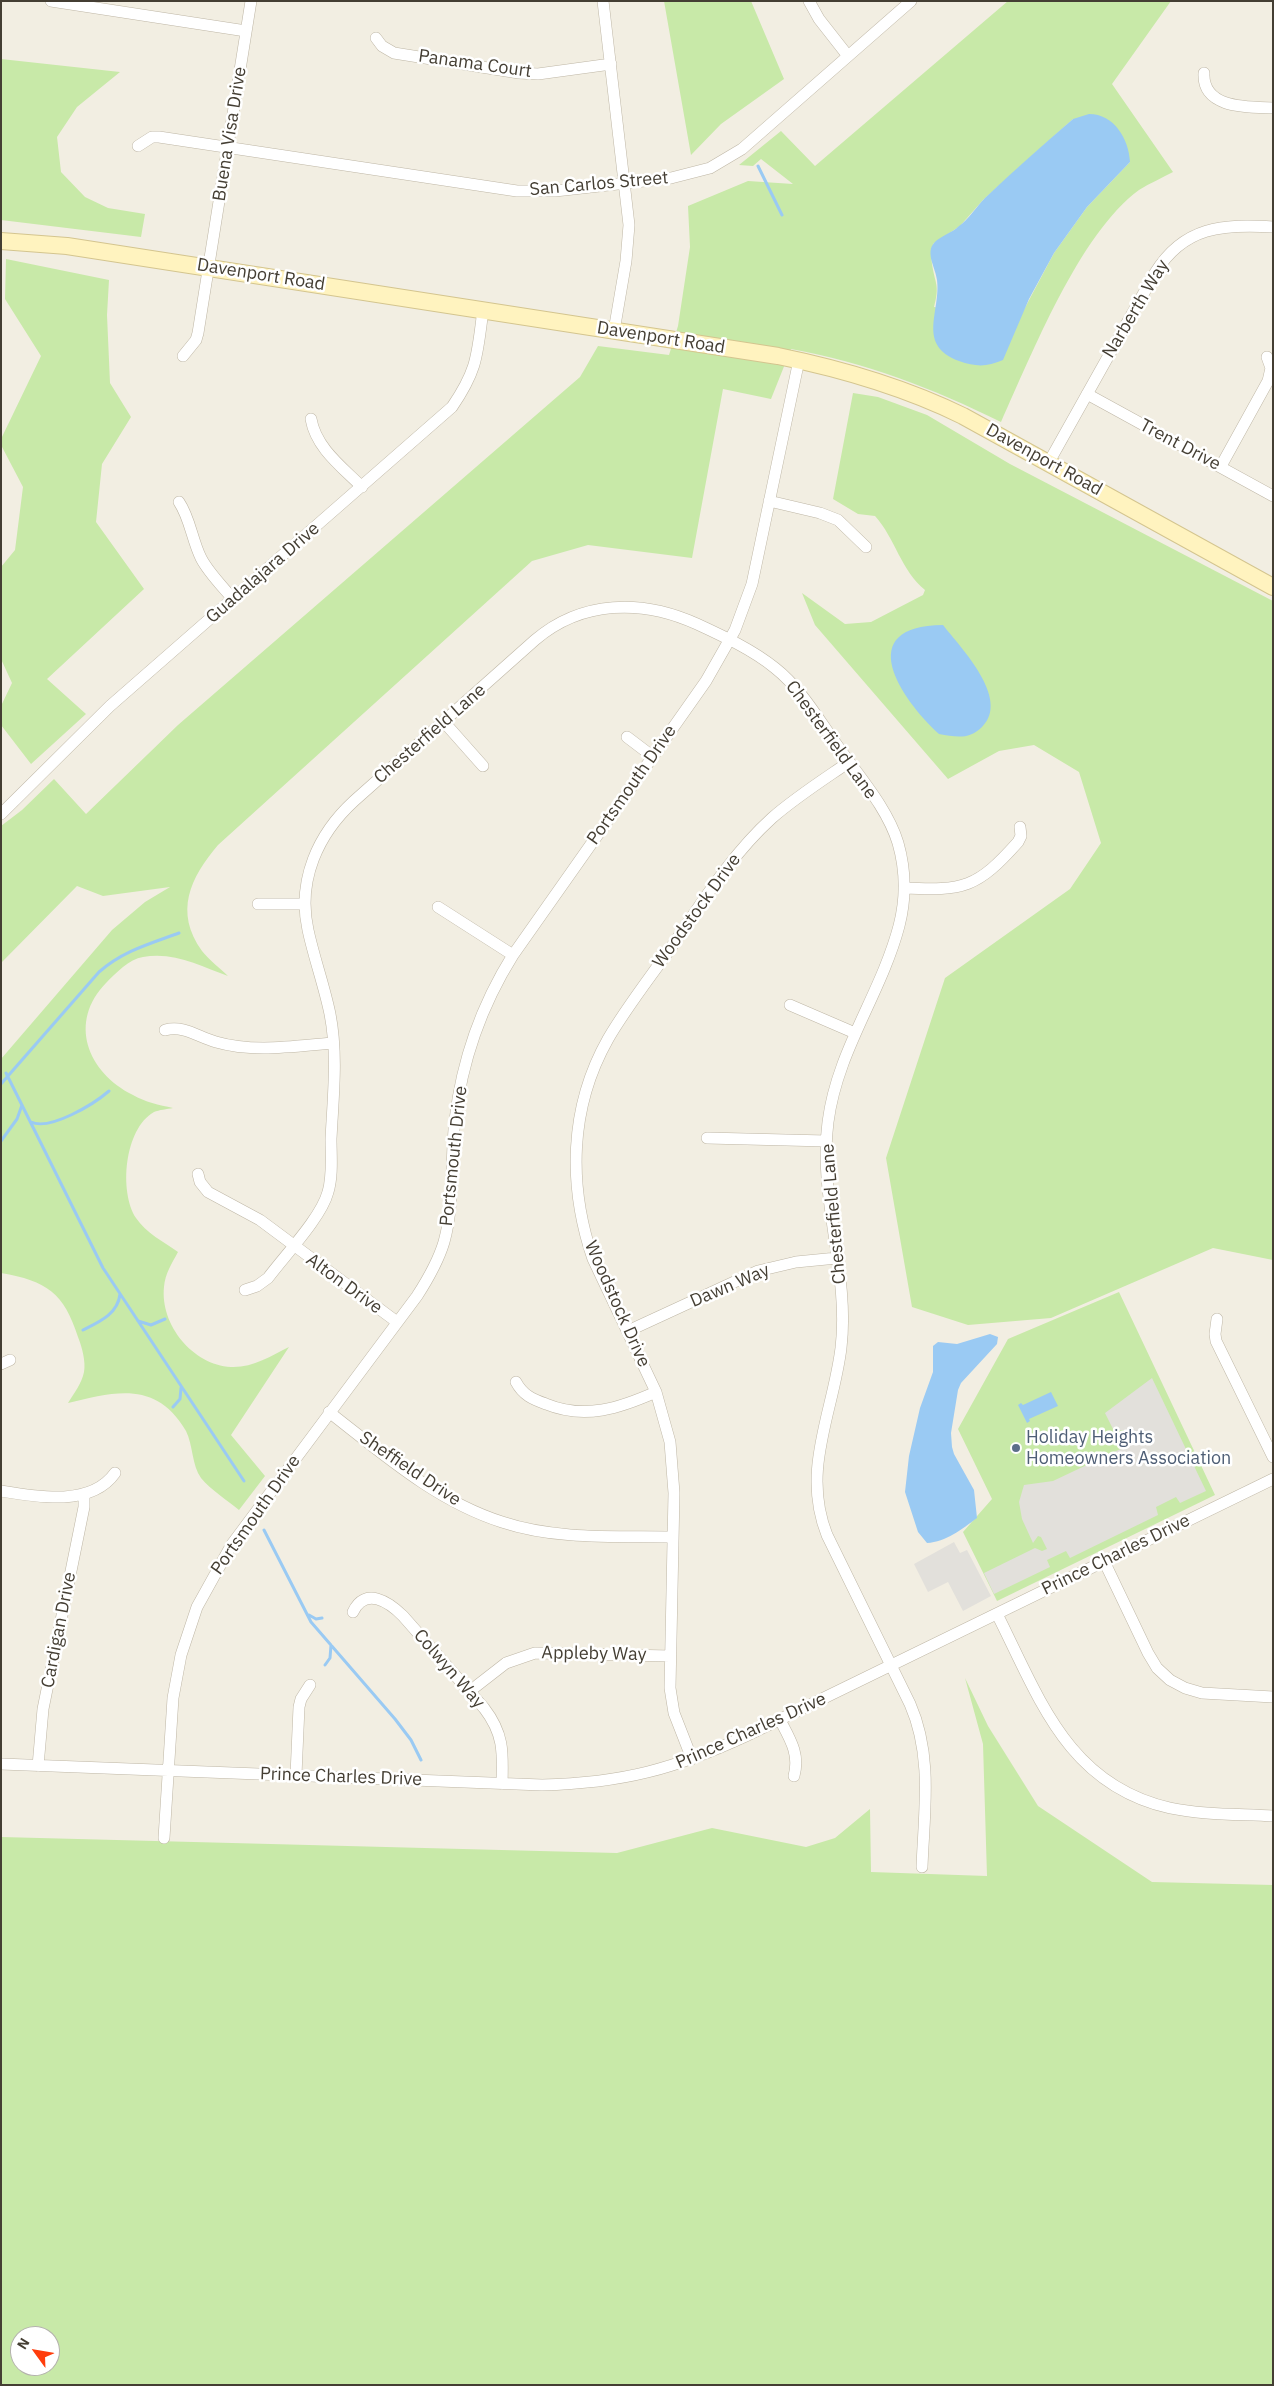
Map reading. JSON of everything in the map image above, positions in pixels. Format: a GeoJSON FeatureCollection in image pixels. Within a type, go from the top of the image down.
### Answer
{"type":"FeatureCollection","features":[{"type":"Feature","properties":{"kind":"street"},"geometry":{"type":"LineString","coordinates":[[51,1],[129,7],[246,31]]}},
{"type":"Feature","properties":{"kind":"street","name":"Buena Visa Drive"},"geometry":{"type":"LineString","coordinates":[[183,356],[192,347],[198,333],[251,1]]}},
{"type":"Feature","properties":{"kind":"street"},"geometry":{"type":"LineString","coordinates":[[603,1],[624,183],[628,238],[614,330]]}},
{"type":"Feature","properties":{"kind":"street"},"geometry":{"type":"LineString","coordinates":[[809,1],[819,19],[848,56]]}},
{"type":"Feature","properties":{"kind":"street","name":"San Carlos Street"},"geometry":{"type":"LineString","coordinates":[[138,146],[152,137],[505,190],[548,191],[697,173],[723,162],[742,149],[911,1]]}},
{"type":"Feature","properties":{"kind":"street","name":"Panama Court"},"geometry":{"type":"LineString","coordinates":[[376,38],[382,46],[394,53],[519,73],[538,74],[611,64]]}},
{"type":"Feature","properties":{"kind":"street"},"geometry":{"type":"LineString","coordinates":[[1204,73],[1208,91],[1223,102],[1240,107],[1273,108]]}},
{"type":"Feature","properties":{"kind":"street","name":"Narberth Way"},"geometry":{"type":"LineString","coordinates":[[1049,462],[1155,273],[1172,251],[1191,237],[1215,228],[1236,225],[1273,227]]}},
{"type":"Feature","properties":{"kind":"street","name":"Davenport Road"},"geometry":{"type":"LineString","coordinates":[[1,241],[54,244],[208,267],[799,360],[839,370],[924,398],[963,416],[1273,587]]}},
{"type":"Feature","properties":{"kind":"street","name":"Guadalajara Drive"},"geometry":{"type":"LineString","coordinates":[[1,814],[110,706],[452,407],[468,383],[476,363],[483,310]]}},
{"type":"Feature","properties":{"kind":"street"},"geometry":{"type":"LineString","coordinates":[[1220,466],[1268,381],[1271,368],[1267,357]]}},
{"type":"Feature","properties":{"kind":"street","name":"Portsmouth Drive"},"geometry":{"type":"LineString","coordinates":[[164,1838],[167,1770],[177,1678],[188,1632],[197,1607],[232,1544],[427,1280],[444,1242],[449,1205],[455,1122],[465,1064],[479,1021],[499,978],[513,955],[715,667],[730,641],[752,584],[799,360]]}},
{"type":"Feature","properties":{"kind":"street","name":"Trent Drive"},"geometry":{"type":"LineString","coordinates":[[1087,394],[1273,496]]}},
{"type":"Feature","properties":{"kind":"street"},"geometry":{"type":"LineString","coordinates":[[311,419],[313,432],[325,450],[362,487]]}},
{"type":"Feature","properties":{"kind":"street"},"geometry":{"type":"LineString","coordinates":[[769,501],[820,513],[838,520],[866,547]]}},
{"type":"Feature","properties":{"kind":"street"},"geometry":{"type":"LineString","coordinates":[[179,502],[184,510],[193,541],[202,560],[232,599]]}},
{"type":"Feature","properties":{"kind":"street","name":"Chesterfield Lane"},"geometry":{"type":"LineString","coordinates":[[245,1290],[262,1283],[319,1211],[328,1192],[333,1043],[330,1014],[307,928],[305,904],[312,858],[330,825],[354,801],[543,633],[562,621],[587,612],[630,606],[657,610],[699,625],[766,661],[787,679],[802,697],[849,762],[893,830],[902,860],[903,910],[896,936],[835,1086],[826,1141],[842,1302],[842,1334],[839,1365],[817,1465],[817,1496],[819,1513],[827,1535],[914,1714],[924,1752],[922,1867]]}},
{"type":"Feature","properties":{"kind":"street"},"geometry":{"type":"LineString","coordinates":[[444,722],[483,766]]}},
{"type":"Feature","properties":{"kind":"street"},"geometry":{"type":"LineString","coordinates":[[626,737],[652,756]]}},
{"type":"Feature","properties":{"kind":"street","name":"Woodstock Drive"},"geometry":{"type":"LineString","coordinates":[[692,1759],[672,1702],[670,1656],[674,1472],[672,1455],[666,1423],[656,1392],[593,1259],[578,1202],[577,1134],[590,1078],[617,1023],[728,867],[771,819],[849,762]]}},
{"type":"Feature","properties":{"kind":"street"},"geometry":{"type":"LineString","coordinates":[[904,888],[942,890],[962,887],[972,883],[1018,842],[1020,827]]}},
{"type":"Feature","properties":{"kind":"street"},"geometry":{"type":"LineString","coordinates":[[258,904],[305,904]]}},
{"type":"Feature","properties":{"kind":"street"},"geometry":{"type":"LineString","coordinates":[[438,907],[513,955]]}},
{"type":"Feature","properties":{"kind":"street"},"geometry":{"type":"LineString","coordinates":[[790,1005],[855,1033]]}},
{"type":"Feature","properties":{"kind":"street"},"geometry":{"type":"LineString","coordinates":[[164,1030],[180,1028],[219,1043],[249,1048],[333,1043]]}},
{"type":"Feature","properties":{"kind":"street"},"geometry":{"type":"LineString","coordinates":[[707,1138],[826,1141]]}},
{"type":"Feature","properties":{"kind":"street","name":"Alton Drive"},"geometry":{"type":"LineString","coordinates":[[198,1174],[200,1182],[208,1192],[252,1215],[397,1322]]}},
{"type":"Feature","properties":{"kind":"street","name":"Dawn Way"},"geometry":{"type":"LineString","coordinates":[[628,1331],[758,1271],[796,1262],[837,1258]]}},
{"type":"Feature","properties":{"kind":"street"},"geometry":{"type":"LineString","coordinates":[[1218,1319],[1215,1334],[1216,1341],[1273,1457]]}},
{"type":"Feature","properties":{"kind":"street"},"geometry":{"type":"LineString","coordinates":[[516,1382],[520,1390],[532,1399],[560,1410],[585,1412],[619,1407],[656,1392]]}},
{"type":"Feature","properties":{"kind":"street","name":"Sheffield Drive"},"geometry":{"type":"LineString","coordinates":[[329,1412],[437,1492],[458,1504],[496,1520],[526,1528],[565,1534],[672,1537]]}},
{"type":"Feature","properties":{"kind":"street"},"geometry":{"type":"LineString","coordinates":[[1,1491],[42,1496],[84,1494],[105,1484],[115,1473]]}},
{"type":"Feature","properties":{"kind":"street","name":"Prince Charles Drive"},"geometry":{"type":"LineString","coordinates":[[1,1764],[502,1784],[561,1784],[620,1779],[657,1771],[692,1759],[780,1720],[1273,1479]]}},
{"type":"Feature","properties":{"kind":"street","name":"Cardigan Drive"},"geometry":{"type":"LineString","coordinates":[[38,1766],[43,1710],[84,1507],[84,1494]]}},
{"type":"Feature","properties":{"kind":"street"},"geometry":{"type":"LineString","coordinates":[[1104,1561],[1148,1653],[1157,1668],[1170,1680],[1185,1688],[1202,1693],[1273,1697]]}},
{"type":"Feature","properties":{"kind":"street","name":"Colwyn Way"},"geometry":{"type":"LineString","coordinates":[[353,1612],[359,1602],[364,1599],[381,1599],[388,1603],[403,1616],[470,1692],[490,1716],[499,1733],[504,1754],[502,1784]]}},
{"type":"Feature","properties":{"kind":"street"},"geometry":{"type":"LineString","coordinates":[[997,1614],[1058,1732],[1079,1758],[1099,1775],[1132,1795],[1170,1808],[1199,1812],[1273,1816]]}},
{"type":"Feature","properties":{"kind":"street","name":"Appleby Way"},"geometry":{"type":"LineString","coordinates":[[470,1692],[506,1663],[535,1653],[670,1656]]}},
{"type":"Feature","properties":{"kind":"street"},"geometry":{"type":"LineString","coordinates":[[296,1775],[299,1707],[301,1699],[310,1685]]}},
{"type":"Feature","properties":{"kind":"street"},"geometry":{"type":"LineString","coordinates":[[780,1720],[795,1749],[797,1765],[794,1776]]}},
{"type":"Feature","properties":{"kind":"green space"},"geometry":{"type":"Polygon","coordinates":[[[664,1],[751,1],[784,79],[721,124],[691,155],[664,1]]]}},
{"type":"Feature","properties":{"kind":"green space"},"geometry":{"type":"Polygon","coordinates":[[[1008,1],[1171,1],[1112,84],[1173,172],[1139,190],[1117,210],[1096,235],[1077,265],[1042,330],[1001,422],[950,398],[899,378],[873,369],[791,349],[771,399],[723,389],[692,558],[588,545],[532,561],[218,845],[208,857],[193,883],[189,896],[187,909],[189,923],[193,937],[202,951],[228,976],[187,960],[165,956],[143,957],[123,967],[94,998],[88,1014],[86,1030],[88,1045],[94,1060],[117,1085],[133,1095],[173,1108],[154,1112],[144,1120],[136,1132],[131,1146],[126,1178],[127,1193],[136,1218],[150,1233],[178,1252],[167,1273],[164,1287],[167,1315],[173,1328],[192,1351],[217,1365],[231,1367],[246,1366],[268,1358],[289,1347],[231,1435],[265,1476],[239,1510],[214,1491],[201,1478],[196,1468],[186,1431],[174,1415],[162,1404],[148,1397],[133,1394],[102,1396],[68,1403],[78,1388],[84,1372],[84,1364],[79,1341],[67,1310],[52,1292],[42,1285],[17,1276],[1,1273],[1,1059],[112,930],[145,902],[170,887],[103,896],[77,886],[1,963],[1,826],[22,810],[54,779],[86,814],[178,725],[580,377],[598,346],[669,355],[678,326],[690,247],[688,206],[748,181],[793,184],[761,159],[753,166],[739,165],[781,131],[815,166],[1008,1]],[[1073,119],[983,200],[960,226],[933,244],[932,262],[937,289],[934,307],[1019,319],[1054,253],[1087,207],[1130,162],[1073,119]]]}},
{"type":"Feature","properties":{"kind":"green space"},"geometry":{"type":"Polygon","coordinates":[[[1,59],[120,72],[77,107],[57,137],[61,172],[85,197],[108,208],[145,214],[141,237],[1,220],[1,59]]]}},
{"type":"Feature","properties":{"kind":"green space"},"geometry":{"type":"Polygon","coordinates":[[[6,259],[109,280],[107,315],[110,383],[131,417],[102,464],[96,522],[144,589],[47,679],[86,714],[31,764],[1,725],[1,706],[12,683],[1,659],[1,567],[15,550],[23,487],[1,445],[1,439],[41,356],[5,299],[6,259]]]}},
{"type":"Feature","properties":{"kind":"green space"},"geometry":{"type":"Polygon","coordinates":[[[853,393],[878,397],[927,415],[1010,464],[1273,601],[1273,1260],[1213,1248],[1051,1318],[968,1325],[912,1307],[886,1158],[945,978],[1070,889],[1101,843],[1079,772],[1034,745],[999,751],[948,779],[815,625],[802,593],[845,624],[871,622],[923,595],[925,590],[910,574],[888,534],[875,516],[858,514],[833,499],[853,393]]]}},
{"type":"Feature","properties":{"kind":"green space"},"geometry":{"type":"Polygon","coordinates":[[[1119,1292],[1215,1495],[997,1601],[963,1532],[992,1499],[958,1429],[1008,1339],[1119,1292]]]}},
{"type":"Feature","properties":{"kind":"green space"},"geometry":{"type":"Polygon","coordinates":[[[965,1678],[988,1726],[1038,1806],[1152,1882],[1273,1885],[1273,2385],[1,2385],[1,1837],[617,1853],[712,1828],[806,1847],[835,1838],[870,1809],[871,1872],[987,1876],[983,1744],[965,1678]]]}},
{"type":"Feature","properties":{"kind":"shaded area"},"geometry":{"type":"Polygon","coordinates":[[[1152,1378],[1206,1491],[1180,1503],[1176,1497],[1156,1507],[1158,1515],[1070,1558],[1066,1551],[1047,1560],[1050,1567],[994,1594],[984,1573],[1035,1548],[1042,1551],[1047,1549],[1041,1537],[1038,1536],[1033,1543],[1022,1519],[1019,1502],[1024,1485],[1053,1481],[1131,1444],[1125,1430],[1114,1431],[1105,1413],[1152,1378]]]}},
{"type":"Feature","properties":{"kind":"shaded area"},"geometry":{"type":"Polygon","coordinates":[[[954,1542],[960,1553],[967,1550],[991,1596],[963,1611],[948,1582],[928,1592],[914,1564],[954,1542]]]}},
{"type":"Feature","properties":{"kind":"water"},"geometry":{"type":"Polygon","coordinates":[[[1089,114],[1106,118],[1113,123],[1127,145],[1130,162],[1087,207],[1054,253],[1029,299],[1003,360],[987,365],[976,365],[959,361],[946,354],[938,346],[934,337],[933,326],[937,280],[931,251],[934,243],[963,223],[996,188],[1073,119],[1089,114]]]}},
{"type":"Feature","properties":{"kind":"water"},"geometry":{"type":"Polygon","coordinates":[[[943,625],[980,674],[991,702],[989,716],[982,727],[967,736],[957,737],[939,734],[910,702],[899,684],[892,666],[891,650],[898,637],[915,628],[943,625]]]}},
{"type":"Feature","properties":{"kind":"water"},"geometry":{"type":"Polygon","coordinates":[[[990,1334],[998,1337],[997,1344],[961,1383],[958,1390],[951,1433],[954,1454],[974,1490],[977,1518],[947,1538],[927,1543],[918,1532],[905,1492],[909,1456],[920,1408],[933,1372],[933,1346],[938,1342],[957,1344],[990,1334]]]}},
{"type":"Feature","properties":{"kind":"water"},"geometry":{"type":"Polygon","coordinates":[[[1051,1392],[1058,1406],[1029,1419],[1030,1421],[1027,1423],[1018,1405],[1021,1403],[1023,1405],[1051,1392]]]}},
{"type":"Feature","properties":{"kind":"waterway"},"geometry":{"type":"LineString","coordinates":[[758,166],[782,215]]}},
{"type":"Feature","properties":{"kind":"waterway"},"geometry":{"type":"LineString","coordinates":[[1,1084],[99,972],[127,953],[179,933]]}},
{"type":"Feature","properties":{"kind":"waterway"},"geometry":{"type":"LineString","coordinates":[[6,1073],[103,1268],[244,1481]]}},
{"type":"Feature","properties":{"kind":"waterway"},"geometry":{"type":"LineString","coordinates":[[31,1122],[39,1124],[60,1120],[83,1109],[109,1091]]}},
{"type":"Feature","properties":{"kind":"waterway"},"geometry":{"type":"LineString","coordinates":[[1,1141],[17,1119],[22,1105]]}},
{"type":"Feature","properties":{"kind":"waterway"},"geometry":{"type":"LineString","coordinates":[[83,1330],[112,1312],[116,1307],[120,1294]]}},
{"type":"Feature","properties":{"kind":"waterway"},"geometry":{"type":"LineString","coordinates":[[138,1321],[151,1325],[165,1319]]}},
{"type":"Feature","properties":{"kind":"waterway"},"geometry":{"type":"LineString","coordinates":[[173,1407],[180,1399],[181,1388]]}},
{"type":"Feature","properties":{"kind":"waterway"},"geometry":{"type":"LineString","coordinates":[[264,1530],[311,1622],[395,1719],[411,1740],[421,1760]]}},
{"type":"Feature","properties":{"kind":"waterway"},"geometry":{"type":"LineString","coordinates":[[309,1615],[316,1619],[322,1618]]}},
{"type":"Feature","properties":{"kind":"waterway"},"geometry":{"type":"LineString","coordinates":[[325,1665],[330,1658],[331,1645]]}},
{"type":"Feature","properties":{"kind":"place","name":"Holiday Heights Homeowners Association"},"geometry":{"type":"Point","coordinates":[1016,1448]}}]}
